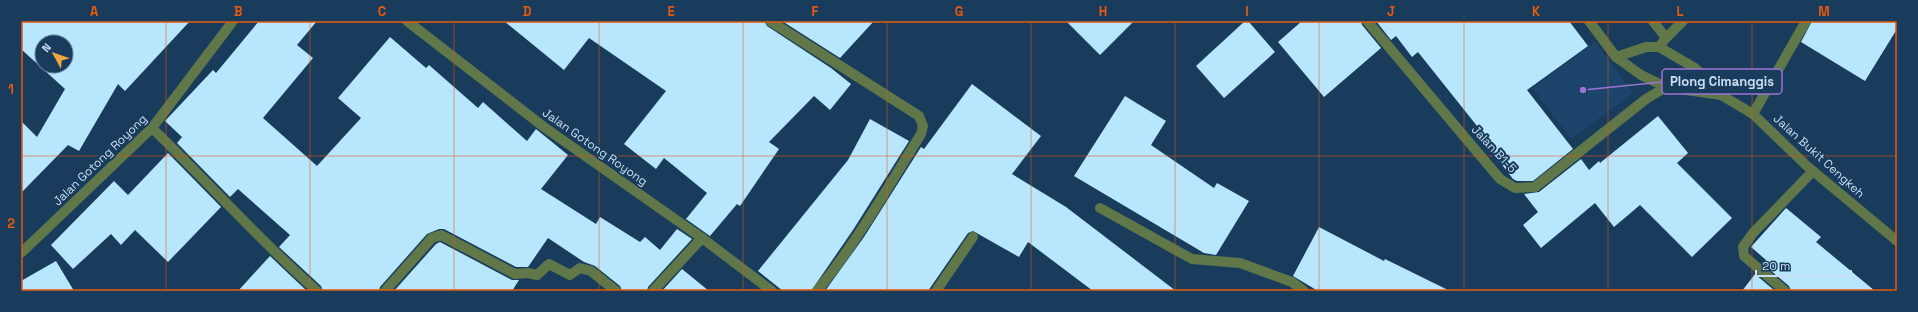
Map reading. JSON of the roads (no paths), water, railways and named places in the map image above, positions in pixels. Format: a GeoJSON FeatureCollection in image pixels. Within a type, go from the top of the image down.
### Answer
{"type":"FeatureCollection","features":[{"type":"Feature","properties":{"kind":"street","name":"Jalan Gotong Royong"},"geometry":{"type":"LineString","coordinates":[[21,253],[152,128],[233,21]]}},
{"type":"Feature","properties":{"kind":"street","name":"Jalan Gotong Royong"},"geometry":{"type":"LineString","coordinates":[[407,21],[420,25],[544,128],[702,238],[772,291]]}},
{"type":"Feature","properties":{"kind":"street"},"geometry":{"type":"LineString","coordinates":[[770,21],[919,116],[922,121],[921,134],[885,193],[843,258],[818,291]]}},
{"type":"Feature","properties":{"kind":"street","name":"Jalan B1-5"},"geometry":{"type":"LineString","coordinates":[[1367,21],[1500,178],[1515,188],[1535,187],[1646,99],[1666,87]]}},
{"type":"Feature","properties":{"kind":"street","name":"Jalan Bukit Cengkeh"},"geometry":{"type":"LineString","coordinates":[[1589,21],[1616,57],[1641,75],[1666,87],[1720,95]]}},
{"type":"Feature","properties":{"kind":"street"},"geometry":{"type":"LineString","coordinates":[[1652,21],[1666,38]]}},
{"type":"Feature","properties":{"kind":"street"},"geometry":{"type":"LineString","coordinates":[[1616,57],[1635,49],[1659,47],[1683,21]]}},
{"type":"Feature","properties":{"kind":"street"},"geometry":{"type":"LineString","coordinates":[[1753,114],[1806,21]]}},
{"type":"Feature","properties":{"kind":"street","name":"Jalan Bukit Cengkeh"},"geometry":{"type":"LineString","coordinates":[[1659,47],[1695,68],[1720,95],[1753,114],[1813,171],[1897,241]]}},
{"type":"Feature","properties":{"kind":"street"},"geometry":{"type":"LineString","coordinates":[[152,128],[203,177],[291,268],[317,291]]}},
{"type":"Feature","properties":{"kind":"street"},"geometry":{"type":"LineString","coordinates":[[1785,291],[1744,256],[1743,247],[1753,233],[1813,171]]}},
{"type":"Feature","properties":{"kind":"street"},"geometry":{"type":"LineString","coordinates":[[1100,208],[1192,259],[1240,263],[1292,282],[1304,291]]}},
{"type":"Feature","properties":{"kind":"street"},"geometry":{"type":"LineString","coordinates":[[385,291],[432,238],[441,235],[515,274],[528,273],[537,275],[549,264],[570,275],[580,268],[591,271],[616,291]]}},
{"type":"Feature","properties":{"kind":"street"},"geometry":{"type":"LineString","coordinates":[[936,291],[973,237]]}},
{"type":"Feature","properties":{"kind":"street"},"geometry":{"type":"LineString","coordinates":[[654,291],[702,238]]}},
{"type":"Feature","properties":{"kind":"place","name":"Plong Cimanggis"},"geometry":{"type":"Point","coordinates":[1583,90]}}]}
